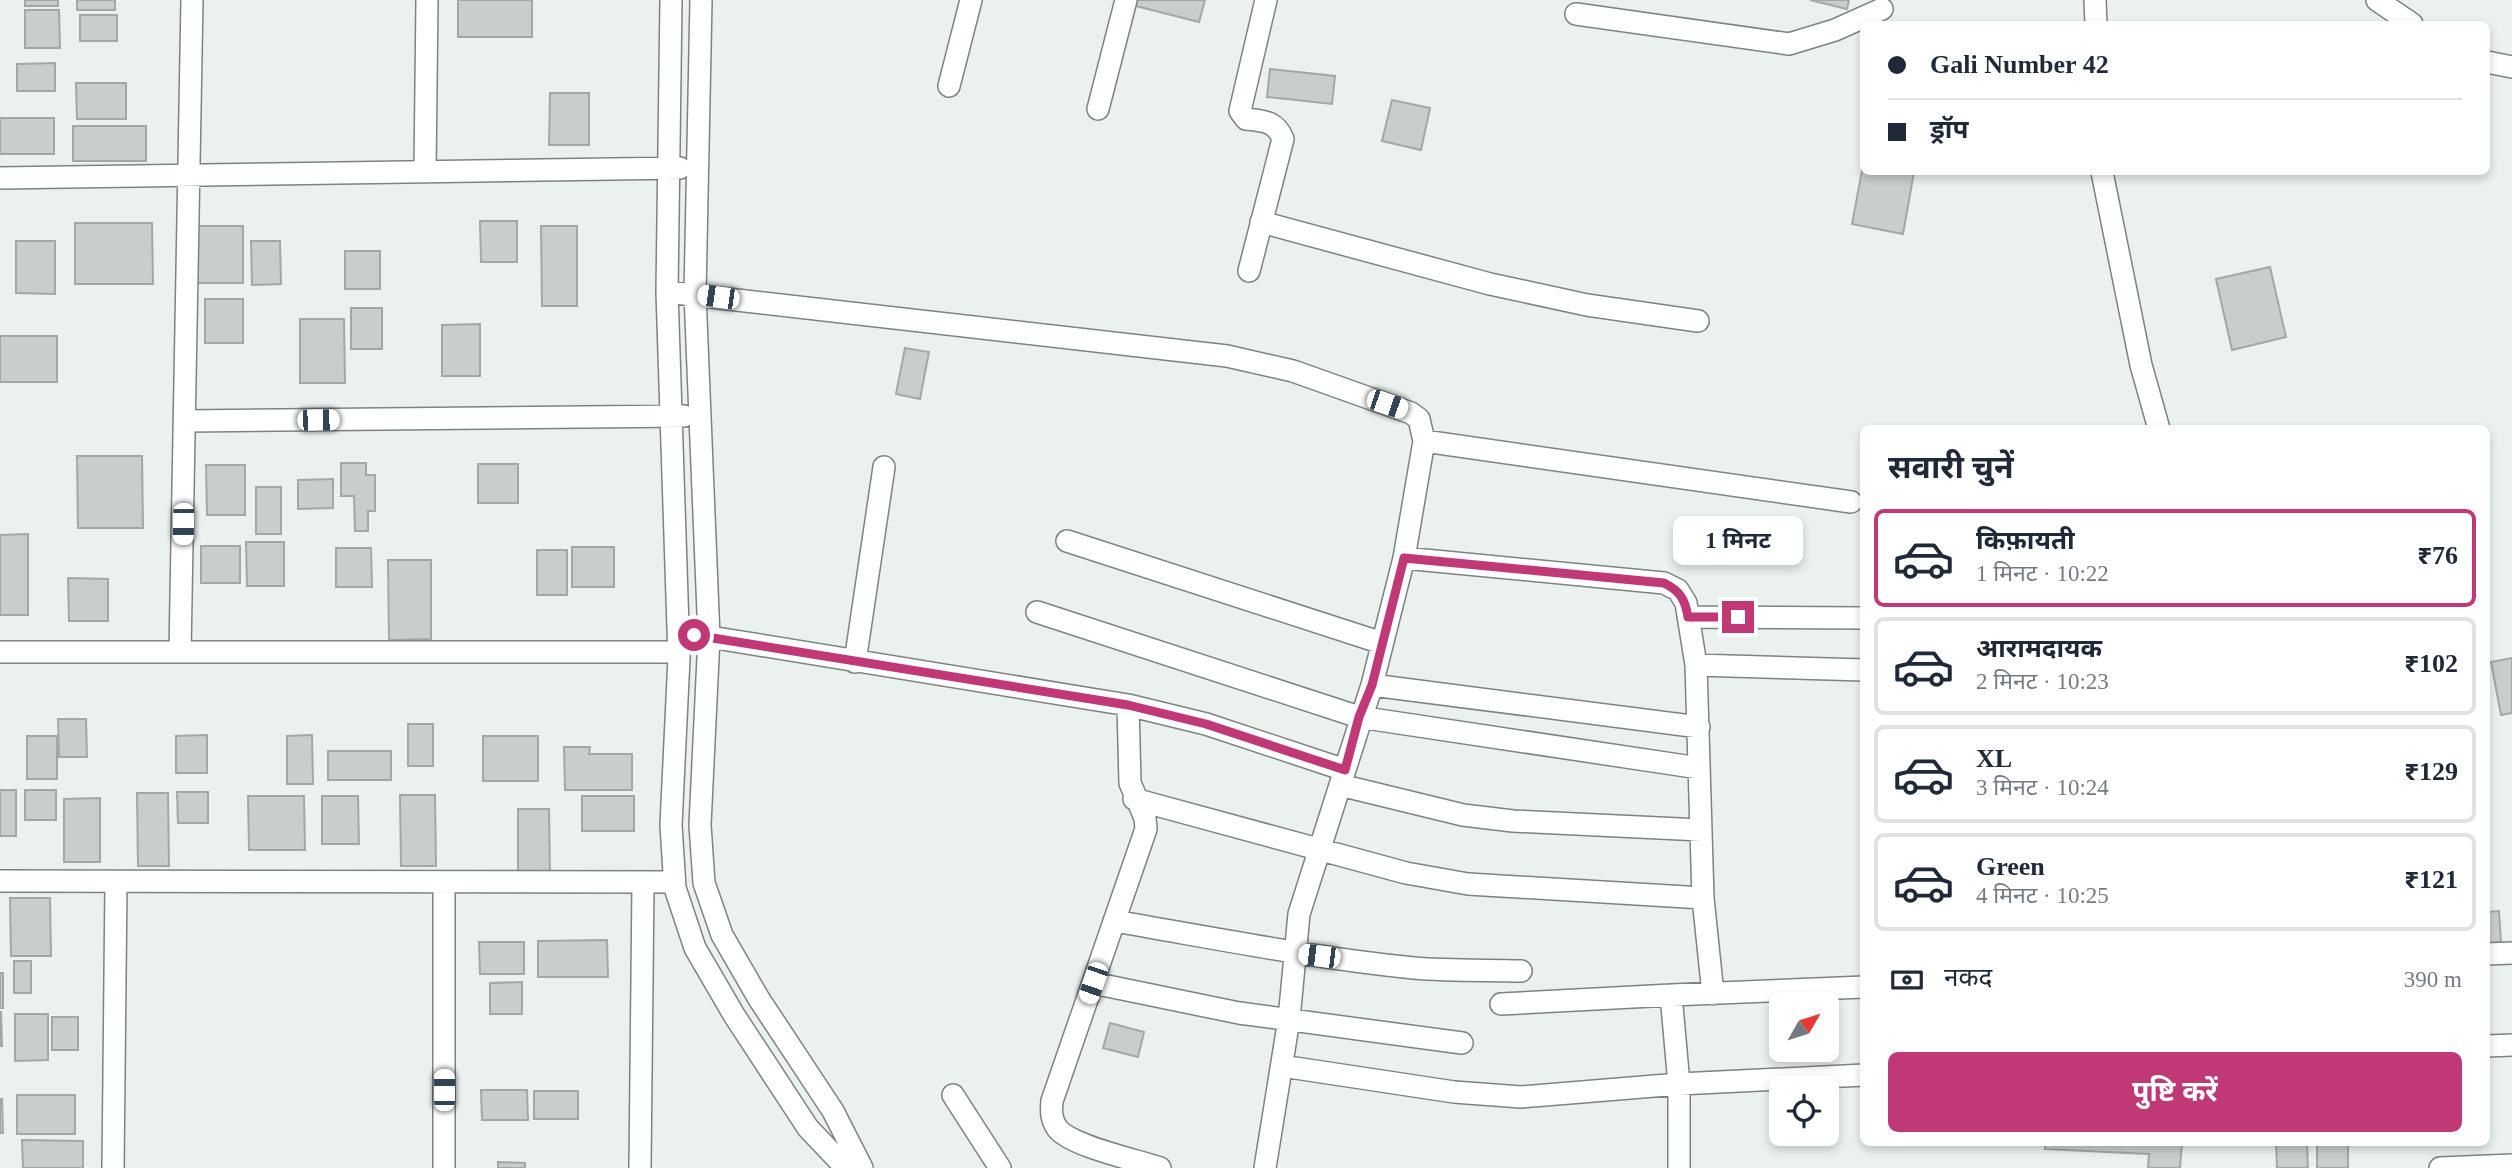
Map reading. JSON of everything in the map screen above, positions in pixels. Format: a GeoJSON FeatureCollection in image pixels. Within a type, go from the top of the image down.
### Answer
{"type":"FeatureCollection","features":[{"type":"Feature","properties":{"kind":"street"},"geometry":{"type":"LineString","coordinates":[[180,653],[192,0]]}},
{"type":"Feature","properties":{"kind":"street"},"geometry":{"type":"LineString","coordinates":[[425,172],[426,0]]}},
{"type":"Feature","properties":{"kind":"street"},"geometry":{"type":"LineString","coordinates":[[671,0],[667,292],[679,642],[671,825],[674,882],[695,948],[734,1014],[808,1128],[846,1168]]}},
{"type":"Feature","properties":{"kind":"street"},"geometry":{"type":"LineString","coordinates":[[701,0],[695,294],[709,637],[700,825],[704,883],[722,935],[759,999],[833,1111],[862,1168]]}},
{"type":"Feature","properties":{"kind":"street"},"geometry":{"type":"LineString","coordinates":[[949,86],[971,0]]}},
{"type":"Feature","properties":{"kind":"street"},"geometry":{"type":"LineString","coordinates":[[1098,109],[1126,0]]}},
{"type":"Feature","properties":{"kind":"street"},"geometry":{"type":"LineString","coordinates":[[1249,271],[1283,139],[1279,129],[1270,122],[1246,120],[1240,111],[1266,0]]}},
{"type":"Feature","properties":{"kind":"street"},"geometry":{"type":"LineString","coordinates":[[2095,0],[2096,21]]}},
{"type":"Feature","properties":{"kind":"street"},"geometry":{"type":"LineString","coordinates":[[2377,0],[2408,21]]}},
{"type":"Feature","properties":{"kind":"street"},"geometry":{"type":"LineString","coordinates":[[1576,13],[1789,44],[1835,30],[1882,11]]}},
{"type":"Feature","properties":{"kind":"street"},"geometry":{"type":"LineString","coordinates":[[2490,63],[2512,67]]}},
{"type":"Feature","properties":{"kind":"street"},"geometry":{"type":"LineString","coordinates":[[0,178],[698,169]]}},
{"type":"Feature","properties":{"kind":"street"},"geometry":{"type":"LineString","coordinates":[[2103,175],[2141,365],[2159,425]]}},
{"type":"Feature","properties":{"kind":"street"},"geometry":{"type":"LineString","coordinates":[[1261,222],[1490,284],[1587,305],[1698,321]]}},
{"type":"Feature","properties":{"kind":"street"},"geometry":{"type":"LineString","coordinates":[[667,292],[1227,356],[1293,372],[1411,412],[1419,419],[1424,441],[1404,558],[1372,685],[1359,717],[1343,778],[1299,914],[1289,1019],[1265,1168]]}},
{"type":"Feature","properties":{"kind":"street"},"geometry":{"type":"LineString","coordinates":[[185,421],[700,416]]}},
{"type":"Feature","properties":{"kind":"street"},"geometry":{"type":"LineString","coordinates":[[1424,441],[1851,502]]}},
{"type":"Feature","properties":{"kind":"street"},"geometry":{"type":"LineString","coordinates":[[855,662],[884,467]]}},
{"type":"Feature","properties":{"kind":"street"},"geometry":{"type":"LineString","coordinates":[[1067,541],[1382,643]]}},
{"type":"Feature","properties":{"kind":"street"},"geometry":{"type":"LineString","coordinates":[[1404,558],[1664,583],[1678,590],[1686,603],[1696,665],[1703,898],[1713,994]]}},
{"type":"Feature","properties":{"kind":"street"},"geometry":{"type":"LineString","coordinates":[[1037,612],[1359,717],[1699,768]]}},
{"type":"Feature","properties":{"kind":"street"},"geometry":{"type":"LineString","coordinates":[[1688,617],[1860,618]]}},
{"type":"Feature","properties":{"kind":"street"},"geometry":{"type":"LineString","coordinates":[[0,652],[180,653],[679,642],[709,637],[1128,705],[1206,724],[1428,808],[1488,818],[1701,830]]}},
{"type":"Feature","properties":{"kind":"street"},"geometry":{"type":"LineString","coordinates":[[1696,665],[1860,670]]}},
{"type":"Feature","properties":{"kind":"street"},"geometry":{"type":"LineString","coordinates":[[1372,685],[1699,727]]}},
{"type":"Feature","properties":{"kind":"street"},"geometry":{"type":"LineString","coordinates":[[1128,705],[1130,783],[1134,799],[1145,818],[1146,829],[1052,1101],[1051,1115],[1058,1129],[1072,1139],[1160,1168]]}},
{"type":"Feature","properties":{"kind":"street"},"geometry":{"type":"LineString","coordinates":[[1134,799],[1406,873],[1468,884],[1703,898]]}},
{"type":"Feature","properties":{"kind":"street"},"geometry":{"type":"LineString","coordinates":[[0,881],[674,882]]}},
{"type":"Feature","properties":{"kind":"street"},"geometry":{"type":"LineString","coordinates":[[113,1168],[116,883]]}},
{"type":"Feature","properties":{"kind":"street"},"geometry":{"type":"LineString","coordinates":[[444,883],[444,1168]]}},
{"type":"Feature","properties":{"kind":"street"},"geometry":{"type":"LineString","coordinates":[[640,1168],[643,883]]}},
{"type":"Feature","properties":{"kind":"street"},"geometry":{"type":"LineString","coordinates":[[1114,921],[1294,953],[1417,968],[1521,971]]}},
{"type":"Feature","properties":{"kind":"street"},"geometry":{"type":"LineString","coordinates":[[2490,954],[2512,953]]}},
{"type":"Feature","properties":{"kind":"street"},"geometry":{"type":"LineString","coordinates":[[1093,983],[1188,1005],[1462,1043]]}},
{"type":"Feature","properties":{"kind":"street"},"geometry":{"type":"LineString","coordinates":[[1501,1004],[1860,987]]}},
{"type":"Feature","properties":{"kind":"street"},"geometry":{"type":"LineString","coordinates":[[1671,995],[1679,1084],[1679,1168]]}},
{"type":"Feature","properties":{"kind":"street"},"geometry":{"type":"LineString","coordinates":[[2490,1046],[2512,1045]]}},
{"type":"Feature","properties":{"kind":"street"},"geometry":{"type":"LineString","coordinates":[[1282,1066],[1440,1090],[1521,1097],[1679,1084],[1860,1075]]}},
{"type":"Feature","properties":{"kind":"street"},"geometry":{"type":"LineString","coordinates":[[953,1095],[1000,1168]]}},
{"type":"Feature","properties":{"kind":"street"},"geometry":{"type":"LineString","coordinates":[[2440,1168],[2512,1164]]}},
{"type":"Feature","properties":{"kind":"building"},"geometry":{"type":"Polygon","coordinates":[[[25,0],[58,0],[58,6],[25,6],[25,0]]]}},
{"type":"Feature","properties":{"kind":"building"},"geometry":{"type":"Polygon","coordinates":[[[77,0],[115,0],[115,10],[77,10],[77,0]]]}},
{"type":"Feature","properties":{"kind":"building"},"geometry":{"type":"Polygon","coordinates":[[[458,0],[532,0],[532,37],[458,37],[458,0]]]}},
{"type":"Feature","properties":{"kind":"building"},"geometry":{"type":"Polygon","coordinates":[[[1134,0],[1205,0],[1199,22],[1132,5],[1134,0]]]}},
{"type":"Feature","properties":{"kind":"building"},"geometry":{"type":"Polygon","coordinates":[[[1810,0],[1849,0],[1847,9],[1810,0]]]}},
{"type":"Feature","properties":{"kind":"building"},"geometry":{"type":"Polygon","coordinates":[[[25,10],[59,10],[60,48],[25,48],[25,10]]]}},
{"type":"Feature","properties":{"kind":"building"},"geometry":{"type":"Polygon","coordinates":[[[80,15],[117,15],[117,41],[80,41],[80,15]]]}},
{"type":"Feature","properties":{"kind":"building"},"geometry":{"type":"Polygon","coordinates":[[[55,63],[55,91],[17,91],[17,64],[55,63]]]}},
{"type":"Feature","properties":{"kind":"building"},"geometry":{"type":"Polygon","coordinates":[[[1270,69],[1335,76],[1332,104],[1267,97],[1270,69]]]}},
{"type":"Feature","properties":{"kind":"building"},"geometry":{"type":"Polygon","coordinates":[[[76,83],[126,83],[126,119],[77,119],[76,83]]]}},
{"type":"Feature","properties":{"kind":"building"},"geometry":{"type":"Polygon","coordinates":[[[550,93],[589,93],[589,145],[549,145],[550,93]]]}},
{"type":"Feature","properties":{"kind":"building"},"geometry":{"type":"Polygon","coordinates":[[[1392,100],[1430,108],[1421,150],[1382,141],[1392,100]]]}},
{"type":"Feature","properties":{"kind":"building"},"geometry":{"type":"Polygon","coordinates":[[[0,118],[54,118],[54,154],[0,154],[0,118]]]}},
{"type":"Feature","properties":{"kind":"building"},"geometry":{"type":"Polygon","coordinates":[[[73,126],[146,126],[146,161],[73,161],[73,126]]]}},
{"type":"Feature","properties":{"kind":"building"},"geometry":{"type":"Polygon","coordinates":[[[1861,175],[1913,175],[1903,234],[1852,224],[1861,175]]]}},
{"type":"Feature","properties":{"kind":"building"},"geometry":{"type":"Polygon","coordinates":[[[480,221],[517,221],[517,262],[481,262],[480,221]]]}},
{"type":"Feature","properties":{"kind":"building"},"geometry":{"type":"Polygon","coordinates":[[[75,223],[152,223],[153,284],[75,284],[75,223]]]}},
{"type":"Feature","properties":{"kind":"building"},"geometry":{"type":"Polygon","coordinates":[[[194,226],[243,226],[243,283],[195,283],[194,226]]]}},
{"type":"Feature","properties":{"kind":"building"},"geometry":{"type":"Polygon","coordinates":[[[541,226],[577,226],[577,306],[542,306],[541,226]]]}},
{"type":"Feature","properties":{"kind":"building"},"geometry":{"type":"Polygon","coordinates":[[[16,241],[55,241],[55,294],[16,293],[16,241]]]}},
{"type":"Feature","properties":{"kind":"building"},"geometry":{"type":"Polygon","coordinates":[[[251,241],[280,241],[281,284],[252,285],[251,241]]]}},
{"type":"Feature","properties":{"kind":"building"},"geometry":{"type":"Polygon","coordinates":[[[345,251],[380,251],[380,289],[345,289],[345,251]]]}},
{"type":"Feature","properties":{"kind":"building"},"geometry":{"type":"Polygon","coordinates":[[[2270,267],[2286,337],[2232,350],[2216,279],[2270,267]]]}},
{"type":"Feature","properties":{"kind":"building"},"geometry":{"type":"Polygon","coordinates":[[[205,299],[243,299],[243,343],[205,343],[205,299]]]}},
{"type":"Feature","properties":{"kind":"building"},"geometry":{"type":"Polygon","coordinates":[[[351,308],[382,308],[382,349],[351,349],[351,308]]]}},
{"type":"Feature","properties":{"kind":"building"},"geometry":{"type":"Polygon","coordinates":[[[300,319],[344,319],[345,383],[300,383],[300,319]]]}},
{"type":"Feature","properties":{"kind":"building"},"geometry":{"type":"Polygon","coordinates":[[[480,324],[480,376],[442,376],[442,325],[480,324]]]}},
{"type":"Feature","properties":{"kind":"building"},"geometry":{"type":"Polygon","coordinates":[[[0,336],[57,336],[57,382],[0,382],[0,336]]]}},
{"type":"Feature","properties":{"kind":"building"},"geometry":{"type":"Polygon","coordinates":[[[905,348],[929,352],[920,399],[896,394],[905,348]]]}},
{"type":"Feature","properties":{"kind":"building"},"geometry":{"type":"Polygon","coordinates":[[[77,456],[142,456],[143,528],[78,528],[77,456]]]}},
{"type":"Feature","properties":{"kind":"building"},"geometry":{"type":"Polygon","coordinates":[[[341,463],[366,463],[366,475],[375,475],[375,511],[368,511],[368,531],[355,531],[354,496],[341,496],[341,463]]]}},
{"type":"Feature","properties":{"kind":"building"},"geometry":{"type":"Polygon","coordinates":[[[478,464],[518,464],[518,503],[478,503],[478,464]]]}},
{"type":"Feature","properties":{"kind":"building"},"geometry":{"type":"Polygon","coordinates":[[[206,465],[245,465],[245,515],[207,515],[206,465]]]}},
{"type":"Feature","properties":{"kind":"building"},"geometry":{"type":"Polygon","coordinates":[[[333,479],[333,508],[298,509],[298,480],[333,479]]]}},
{"type":"Feature","properties":{"kind":"building"},"geometry":{"type":"Polygon","coordinates":[[[256,487],[281,487],[281,534],[256,534],[256,487]]]}},
{"type":"Feature","properties":{"kind":"building"},"geometry":{"type":"Polygon","coordinates":[[[28,534],[28,615],[0,615],[0,535],[28,534]]]}},
{"type":"Feature","properties":{"kind":"building"},"geometry":{"type":"Polygon","coordinates":[[[246,542],[284,542],[284,586],[247,586],[246,542]]]}},
{"type":"Feature","properties":{"kind":"building"},"geometry":{"type":"Polygon","coordinates":[[[201,546],[240,546],[240,583],[201,583],[201,546]]]}},
{"type":"Feature","properties":{"kind":"building"},"geometry":{"type":"Polygon","coordinates":[[[572,547],[614,547],[614,587],[572,587],[572,547]]]}},
{"type":"Feature","properties":{"kind":"building"},"geometry":{"type":"Polygon","coordinates":[[[336,548],[371,548],[372,587],[336,587],[336,548]]]}},
{"type":"Feature","properties":{"kind":"building"},"geometry":{"type":"Polygon","coordinates":[[[537,550],[567,550],[567,595],[537,595],[537,550]]]}},
{"type":"Feature","properties":{"kind":"building"},"geometry":{"type":"Polygon","coordinates":[[[388,560],[431,560],[431,639],[389,640],[388,560]]]}},
{"type":"Feature","properties":{"kind":"building"},"geometry":{"type":"Polygon","coordinates":[[[68,578],[108,579],[108,621],[69,621],[68,578]]]}},
{"type":"Feature","properties":{"kind":"building"},"geometry":{"type":"Polygon","coordinates":[[[2512,658],[2512,713],[2501,715],[2491,662],[2512,658]]]}},
{"type":"Feature","properties":{"kind":"building"},"geometry":{"type":"Polygon","coordinates":[[[58,719],[86,719],[87,757],[59,757],[58,719]]]}},
{"type":"Feature","properties":{"kind":"building"},"geometry":{"type":"Polygon","coordinates":[[[408,724],[433,724],[433,766],[408,766],[408,724]]]}},
{"type":"Feature","properties":{"kind":"building"},"geometry":{"type":"Polygon","coordinates":[[[207,735],[207,773],[176,773],[176,736],[207,735]]]}},
{"type":"Feature","properties":{"kind":"building"},"geometry":{"type":"Polygon","coordinates":[[[312,735],[313,784],[287,784],[287,736],[312,735]]]}},
{"type":"Feature","properties":{"kind":"building"},"geometry":{"type":"Polygon","coordinates":[[[27,736],[57,736],[57,779],[27,779],[27,736]]]}},
{"type":"Feature","properties":{"kind":"building"},"geometry":{"type":"Polygon","coordinates":[[[483,736],[538,736],[538,781],[483,781],[483,736]]]}},
{"type":"Feature","properties":{"kind":"building"},"geometry":{"type":"Polygon","coordinates":[[[564,747],[590,747],[589,754],[632,754],[632,790],[565,790],[564,747]]]}},
{"type":"Feature","properties":{"kind":"building"},"geometry":{"type":"Polygon","coordinates":[[[328,751],[391,751],[391,780],[328,780],[328,751]]]}},
{"type":"Feature","properties":{"kind":"building"},"geometry":{"type":"Polygon","coordinates":[[[0,790],[16,790],[16,836],[0,836],[0,790]]]}},
{"type":"Feature","properties":{"kind":"building"},"geometry":{"type":"Polygon","coordinates":[[[25,790],[56,790],[56,820],[25,820],[25,790]]]}},
{"type":"Feature","properties":{"kind":"building"},"geometry":{"type":"Polygon","coordinates":[[[177,792],[208,792],[208,823],[178,823],[177,792]]]}},
{"type":"Feature","properties":{"kind":"building"},"geometry":{"type":"Polygon","coordinates":[[[137,793],[168,793],[169,866],[138,866],[137,793]]]}},
{"type":"Feature","properties":{"kind":"building"},"geometry":{"type":"Polygon","coordinates":[[[400,795],[435,795],[436,866],[401,866],[400,795]]]}},
{"type":"Feature","properties":{"kind":"building"},"geometry":{"type":"Polygon","coordinates":[[[248,796],[304,796],[305,850],[249,850],[248,796]]]}},
{"type":"Feature","properties":{"kind":"building"},"geometry":{"type":"Polygon","coordinates":[[[322,796],[358,796],[359,844],[322,844],[322,796]]]}},
{"type":"Feature","properties":{"kind":"building"},"geometry":{"type":"Polygon","coordinates":[[[582,796],[634,796],[634,831],[582,831],[582,796]]]}},
{"type":"Feature","properties":{"kind":"building"},"geometry":{"type":"Polygon","coordinates":[[[100,798],[100,862],[64,862],[64,799],[100,798]]]}},
{"type":"Feature","properties":{"kind":"building"},"geometry":{"type":"Polygon","coordinates":[[[518,809],[549,809],[550,878],[518,878],[518,809]]]}},
{"type":"Feature","properties":{"kind":"building"},"geometry":{"type":"Polygon","coordinates":[[[10,898],[50,898],[51,956],[11,956],[10,898]]]}},
{"type":"Feature","properties":{"kind":"building"},"geometry":{"type":"Polygon","coordinates":[[[2499,911],[2501,942],[2490,943],[2490,912],[2499,911]]]}},
{"type":"Feature","properties":{"kind":"building"},"geometry":{"type":"Polygon","coordinates":[[[607,940],[608,977],[538,977],[538,941],[607,940]]]}},
{"type":"Feature","properties":{"kind":"building"},"geometry":{"type":"Polygon","coordinates":[[[479,942],[524,942],[524,974],[480,974],[479,942]]]}},
{"type":"Feature","properties":{"kind":"building"},"geometry":{"type":"Polygon","coordinates":[[[14,961],[31,961],[31,993],[14,993],[14,961]]]}},
{"type":"Feature","properties":{"kind":"building"},"geometry":{"type":"Polygon","coordinates":[[[0,973],[3,973],[3,1008],[0,1008],[0,973]]]}},
{"type":"Feature","properties":{"kind":"building"},"geometry":{"type":"Polygon","coordinates":[[[522,982],[522,1014],[490,1014],[490,983],[522,982]]]}},
{"type":"Feature","properties":{"kind":"building"},"geometry":{"type":"Polygon","coordinates":[[[1,1012],[2,1046],[0,1046],[1,1012]]]}},
{"type":"Feature","properties":{"kind":"building"},"geometry":{"type":"Polygon","coordinates":[[[15,1014],[48,1014],[48,1060],[15,1061],[15,1014]]]}},
{"type":"Feature","properties":{"kind":"building"},"geometry":{"type":"Polygon","coordinates":[[[52,1017],[78,1017],[78,1050],[52,1050],[52,1017]]]}},
{"type":"Feature","properties":{"kind":"building"},"geometry":{"type":"Polygon","coordinates":[[[1110,1023],[1144,1032],[1138,1057],[1103,1048],[1110,1023]]]}},
{"type":"Feature","properties":{"kind":"building"},"geometry":{"type":"Polygon","coordinates":[[[481,1090],[527,1090],[528,1120],[482,1120],[481,1090]]]}},
{"type":"Feature","properties":{"kind":"building"},"geometry":{"type":"Polygon","coordinates":[[[534,1091],[578,1091],[578,1119],[534,1119],[534,1091]]]}},
{"type":"Feature","properties":{"kind":"building"},"geometry":{"type":"Polygon","coordinates":[[[17,1095],[75,1095],[75,1134],[17,1134],[17,1095]]]}},
{"type":"Feature","properties":{"kind":"building"},"geometry":{"type":"Polygon","coordinates":[[[2,1099],[3,1133],[0,1133],[2,1099]]]}},
{"type":"Feature","properties":{"kind":"building"},"geometry":{"type":"Polygon","coordinates":[[[22,1140],[83,1141],[83,1168],[23,1168],[22,1140]]]}},
{"type":"Feature","properties":{"kind":"building"},"geometry":{"type":"Polygon","coordinates":[[[2045,1146],[2182,1146],[2180,1168],[2148,1168],[2149,1154],[2045,1149],[2045,1146]]]}},
{"type":"Feature","properties":{"kind":"building"},"geometry":{"type":"Polygon","coordinates":[[[2276,1146],[2307,1146],[2308,1168],[2277,1168],[2276,1146]]]}},
{"type":"Feature","properties":{"kind":"building"},"geometry":{"type":"Polygon","coordinates":[[[2317,1146],[2348,1146],[2348,1168],[2317,1168],[2317,1146]]]}},
{"type":"Feature","properties":{"kind":"building"},"geometry":{"type":"Polygon","coordinates":[[[498,1162],[525,1163],[525,1168],[498,1168],[498,1162]]]}},
{"type":"Feature","properties":{"kind":"route"},"geometry":{"type":"LineString","coordinates":[[694,635],[1128,705],[1206,724],[1345,770],[1359,717],[1372,685],[1404,558],[1664,583],[1678,590],[1686,603],[1688,617],[1738,617]]}}]}
